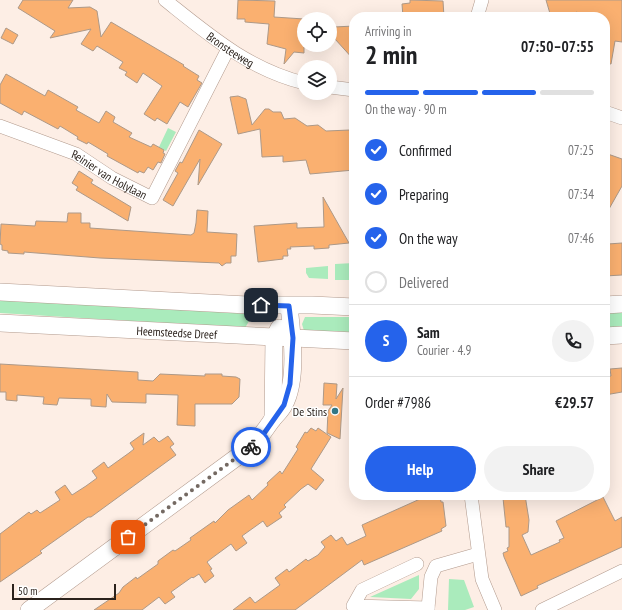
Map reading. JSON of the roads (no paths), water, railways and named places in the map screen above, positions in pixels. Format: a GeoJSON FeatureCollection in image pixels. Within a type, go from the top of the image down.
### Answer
{"type":"FeatureCollection","features":[{"type":"Feature","properties":{"kind":"main road"},"geometry":{"type":"LineString","coordinates":[[0,292],[289,306],[349,307]]}},
{"type":"Feature","properties":{"kind":"main road"},"geometry":{"type":"LineString","coordinates":[[610,305],[622,304]]}},
{"type":"Feature","properties":{"kind":"main road"},"geometry":{"type":"LineString","coordinates":[[273,419],[274,338],[289,306]]}},
{"type":"Feature","properties":{"kind":"main road"},"geometry":{"type":"LineString","coordinates":[[29,610],[252,446],[265,432],[284,405],[290,384],[293,338],[289,306]]}},
{"type":"Feature","properties":{"kind":"main road","name":"Heemsteedse Dreef"},"geometry":{"type":"LineString","coordinates":[[0,323],[349,341]]}},
{"type":"Feature","properties":{"kind":"main road"},"geometry":{"type":"LineString","coordinates":[[610,336],[622,335]]}},
{"type":"Feature","properties":{"kind":"street","name":"Bronsteeweg"},"geometry":{"type":"LineString","coordinates":[[165,0],[228,49],[263,70],[297,81]]}},
{"type":"Feature","properties":{"kind":"street"},"geometry":{"type":"LineString","coordinates":[[478,12],[482,0]]}},
{"type":"Feature","properties":{"kind":"street","name":"Reinier van Holylaan"},"geometry":{"type":"LineString","coordinates":[[0,126],[76,154],[112,178],[152,198],[228,49]]}},
{"type":"Feature","properties":{"kind":"street"},"geometry":{"type":"LineString","coordinates":[[337,88],[349,89]]}},
{"type":"Feature","properties":{"kind":"street"},"geometry":{"type":"LineString","coordinates":[[610,114],[622,118]]}},
{"type":"Feature","properties":{"kind":"street"},"geometry":{"type":"LineString","coordinates":[[473,500],[482,579],[495,610]]}},
{"type":"Feature","properties":{"kind":"street"},"geometry":{"type":"LineString","coordinates":[[350,608],[428,609],[431,578],[436,566],[478,554]]}},
{"type":"Feature","properties":{"kind":"street"},"geometry":{"type":"LineString","coordinates":[[350,608],[362,590],[417,564]]}},
{"type":"Feature","properties":{"kind":"street"},"geometry":{"type":"LineString","coordinates":[[542,610],[622,571]]}},
{"type":"Feature","properties":{"kind":"place","name":"De Stins"},"geometry":{"type":"Point","coordinates":[335,411]}}]}
